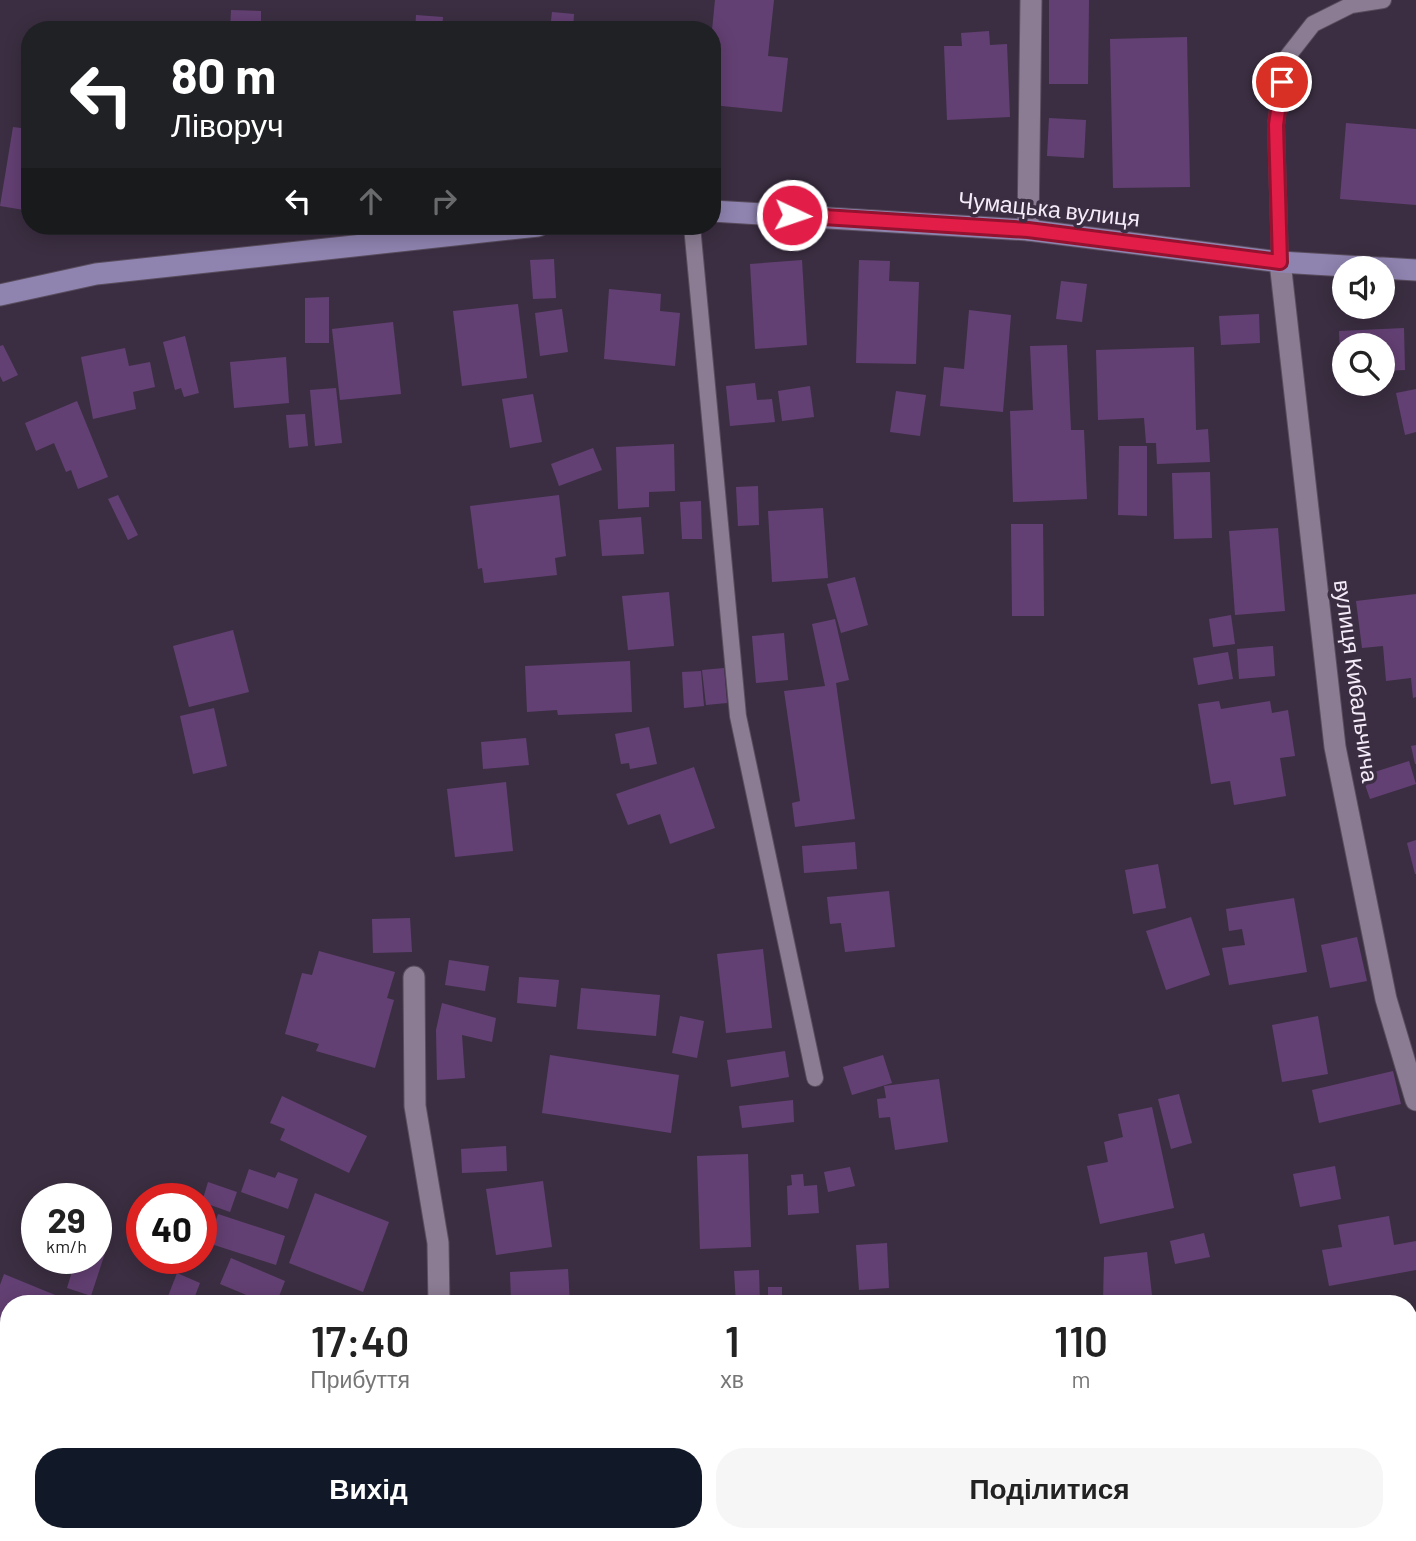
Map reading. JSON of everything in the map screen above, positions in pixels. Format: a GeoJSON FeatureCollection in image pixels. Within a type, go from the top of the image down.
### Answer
{"type":"FeatureCollection","features":[{"type":"Feature","properties":{"kind":"street"},"geometry":{"type":"LineString","coordinates":[[1028,230],[1031,0]]}},
{"type":"Feature","properties":{"kind":"street","name":"Чумацька вулиця"},"geometry":{"type":"LineString","coordinates":[[721,212],[1028,230],[1280,262],[1332,265]]}},
{"type":"Feature","properties":{"kind":"street"},"geometry":{"type":"LineString","coordinates":[[0,295],[96,274],[455,235]]}},
{"type":"Feature","properties":{"kind":"street","name":"вулиця Кибальчича"},"geometry":{"type":"LineString","coordinates":[[1280,262],[1335,747],[1385,999],[1416,1100]]}},
{"type":"Feature","properties":{"kind":"street","name":"Чумацька вулиця"},"geometry":{"type":"LineString","coordinates":[[1395,269],[1416,270]]}},
{"type":"Feature","properties":{"kind":"street"},"geometry":{"type":"LineString","coordinates":[[414,977],[415,1106],[438,1243],[439,1295]]}},
{"type":"Feature","properties":{"kind":"lane"},"geometry":{"type":"LineString","coordinates":[[1280,262],[1276,125],[1284,61],[1313,24],[1351,5],[1383,0]]}},
{"type":"Feature","properties":{"kind":"lane"},"geometry":{"type":"LineString","coordinates":[[693,235],[738,716],[815,1079]]}},
{"type":"Feature","properties":{"kind":"building"},"geometry":{"type":"Polygon","coordinates":[[[715,0],[774,0],[768,56],[788,58],[782,112],[721,106],[721,21],[713,21],[715,0]]]}},
{"type":"Feature","properties":{"kind":"building"},"geometry":{"type":"Polygon","coordinates":[[[1049,0],[1089,0],[1088,84],[1049,84],[1049,0]]]}},
{"type":"Feature","properties":{"kind":"building"},"geometry":{"type":"Polygon","coordinates":[[[231,10],[261,11],[261,21],[230,21],[231,10]]]}},
{"type":"Feature","properties":{"kind":"building"},"geometry":{"type":"Polygon","coordinates":[[[552,12],[574,14],[574,21],[551,21],[552,12]]]}},
{"type":"Feature","properties":{"kind":"building"},"geometry":{"type":"Polygon","coordinates":[[[416,15],[443,17],[443,21],[416,21],[416,15]]]}},
{"type":"Feature","properties":{"kind":"building"},"geometry":{"type":"Polygon","coordinates":[[[989,31],[990,45],[1007,44],[1010,117],[947,120],[944,46],[962,46],[961,33],[989,31]]]}},
{"type":"Feature","properties":{"kind":"building"},"geometry":{"type":"Polygon","coordinates":[[[1187,37],[1190,187],[1113,188],[1110,39],[1187,37]]]}},
{"type":"Feature","properties":{"kind":"building"},"geometry":{"type":"Polygon","coordinates":[[[1049,118],[1086,120],[1084,158],[1047,156],[1049,118]]]}},
{"type":"Feature","properties":{"kind":"building"},"geometry":{"type":"Polygon","coordinates":[[[1346,123],[1416,129],[1416,205],[1340,199],[1346,123]]]}},
{"type":"Feature","properties":{"kind":"building"},"geometry":{"type":"Polygon","coordinates":[[[13,127],[21,128],[21,210],[0,206],[13,127]]]}},
{"type":"Feature","properties":{"kind":"building"},"geometry":{"type":"Polygon","coordinates":[[[554,259],[556,298],[533,299],[530,260],[554,259]]]}},
{"type":"Feature","properties":{"kind":"building"},"geometry":{"type":"Polygon","coordinates":[[[802,260],[807,345],[755,349],[750,264],[802,260]]]}},
{"type":"Feature","properties":{"kind":"building"},"geometry":{"type":"Polygon","coordinates":[[[859,260],[890,261],[889,281],[919,282],[916,364],[856,363],[859,260]]]}},
{"type":"Feature","properties":{"kind":"building"},"geometry":{"type":"Polygon","coordinates":[[[1061,281],[1087,284],[1082,322],[1056,319],[1061,281]]]}},
{"type":"Feature","properties":{"kind":"building"},"geometry":{"type":"Polygon","coordinates":[[[609,289],[661,294],[660,311],[680,313],[675,366],[604,359],[609,289]]]}},
{"type":"Feature","properties":{"kind":"building"},"geometry":{"type":"Polygon","coordinates":[[[329,297],[329,343],[305,343],[305,298],[329,297]]]}},
{"type":"Feature","properties":{"kind":"building"},"geometry":{"type":"Polygon","coordinates":[[[518,304],[527,378],[462,386],[453,311],[518,304]]]}},
{"type":"Feature","properties":{"kind":"building"},"geometry":{"type":"Polygon","coordinates":[[[562,309],[568,352],[540,356],[535,313],[562,309]]]}},
{"type":"Feature","properties":{"kind":"building"},"geometry":{"type":"Polygon","coordinates":[[[969,310],[1011,315],[1003,412],[940,406],[944,367],[964,369],[969,310]]]}},
{"type":"Feature","properties":{"kind":"building"},"geometry":{"type":"Polygon","coordinates":[[[1259,314],[1260,343],[1221,345],[1219,316],[1259,314]]]}},
{"type":"Feature","properties":{"kind":"building"},"geometry":{"type":"Polygon","coordinates":[[[393,322],[401,394],[340,400],[332,329],[393,322]]]}},
{"type":"Feature","properties":{"kind":"building"},"geometry":{"type":"Polygon","coordinates":[[[1404,328],[1405,370],[1395,370],[1395,333],[1339,331],[1404,328]]]}},
{"type":"Feature","properties":{"kind":"building"},"geometry":{"type":"Polygon","coordinates":[[[185,336],[199,393],[184,397],[181,388],[175,390],[163,342],[185,336]]]}},
{"type":"Feature","properties":{"kind":"building"},"geometry":{"type":"Polygon","coordinates":[[[3,345],[18,375],[3,382],[0,376],[0,346],[3,345]]]}},
{"type":"Feature","properties":{"kind":"building"},"geometry":{"type":"Polygon","coordinates":[[[1067,345],[1071,430],[1084,430],[1087,499],[1013,502],[1010,411],[1033,410],[1030,346],[1067,345]]]}},
{"type":"Feature","properties":{"kind":"building"},"geometry":{"type":"Polygon","coordinates":[[[1194,347],[1196,430],[1208,429],[1210,462],[1157,464],[1156,443],[1146,443],[1144,418],[1098,420],[1096,350],[1194,347]]]}},
{"type":"Feature","properties":{"kind":"building"},"geometry":{"type":"Polygon","coordinates":[[[125,348],[129,366],[150,362],[155,387],[133,392],[136,409],[93,419],[81,357],[125,348]]]}},
{"type":"Feature","properties":{"kind":"building"},"geometry":{"type":"Polygon","coordinates":[[[286,357],[289,403],[234,408],[230,362],[286,357]]]}},
{"type":"Feature","properties":{"kind":"building"},"geometry":{"type":"Polygon","coordinates":[[[755,383],[757,400],[772,399],[775,422],[730,426],[726,386],[755,383]]]}},
{"type":"Feature","properties":{"kind":"building"},"geometry":{"type":"Polygon","coordinates":[[[810,386],[814,417],[782,421],[778,391],[810,386]]]}},
{"type":"Feature","properties":{"kind":"building"},"geometry":{"type":"Polygon","coordinates":[[[336,388],[342,443],[315,446],[310,390],[336,388]]]}},
{"type":"Feature","properties":{"kind":"building"},"geometry":{"type":"Polygon","coordinates":[[[1416,389],[1416,432],[1405,435],[1396,393],[1416,389]]]}},
{"type":"Feature","properties":{"kind":"building"},"geometry":{"type":"Polygon","coordinates":[[[896,391],[926,395],[920,436],[890,432],[896,391]]]}},
{"type":"Feature","properties":{"kind":"building"},"geometry":{"type":"Polygon","coordinates":[[[533,394],[542,442],[510,448],[502,399],[533,394]]]}},
{"type":"Feature","properties":{"kind":"building"},"geometry":{"type":"Polygon","coordinates":[[[77,401],[108,477],[78,489],[71,470],[66,472],[54,443],[36,451],[25,423],[77,401]]]}},
{"type":"Feature","properties":{"kind":"building"},"geometry":{"type":"Polygon","coordinates":[[[305,414],[308,446],[289,448],[286,415],[305,414]]]}},
{"type":"Feature","properties":{"kind":"building"},"geometry":{"type":"Polygon","coordinates":[[[674,444],[675,491],[649,492],[649,507],[618,509],[616,447],[674,444]]]}},
{"type":"Feature","properties":{"kind":"building"},"geometry":{"type":"Polygon","coordinates":[[[1119,446],[1147,446],[1147,516],[1118,515],[1119,446]]]}},
{"type":"Feature","properties":{"kind":"building"},"geometry":{"type":"Polygon","coordinates":[[[593,448],[602,470],[559,486],[551,464],[593,448]]]}},
{"type":"Feature","properties":{"kind":"building"},"geometry":{"type":"Polygon","coordinates":[[[1210,472],[1212,538],[1174,539],[1172,473],[1210,472]]]}},
{"type":"Feature","properties":{"kind":"building"},"geometry":{"type":"Polygon","coordinates":[[[758,486],[759,525],[738,526],[736,487],[758,486]]]}},
{"type":"Feature","properties":{"kind":"building"},"geometry":{"type":"Polygon","coordinates":[[[118,495],[138,535],[128,540],[108,499],[118,495]]]}},
{"type":"Feature","properties":{"kind":"building"},"geometry":{"type":"Polygon","coordinates":[[[559,495],[566,556],[555,558],[557,575],[484,583],[482,568],[478,569],[470,506],[559,495]]]}},
{"type":"Feature","properties":{"kind":"building"},"geometry":{"type":"Polygon","coordinates":[[[701,501],[702,539],[682,539],[680,502],[701,501]]]}},
{"type":"Feature","properties":{"kind":"building"},"geometry":{"type":"Polygon","coordinates":[[[823,508],[828,578],[772,582],[768,511],[823,508]]]}},
{"type":"Feature","properties":{"kind":"building"},"geometry":{"type":"Polygon","coordinates":[[[641,517],[644,554],[602,556],[599,520],[641,517]]]}},
{"type":"Feature","properties":{"kind":"building"},"geometry":{"type":"Polygon","coordinates":[[[1011,524],[1043,524],[1044,616],[1012,616],[1011,524]]]}},
{"type":"Feature","properties":{"kind":"building"},"geometry":{"type":"Polygon","coordinates":[[[1278,528],[1285,611],[1235,615],[1229,531],[1278,528]]]}},
{"type":"Feature","properties":{"kind":"building"},"geometry":{"type":"Polygon","coordinates":[[[855,577],[868,625],[841,633],[827,584],[855,577]]]}},
{"type":"Feature","properties":{"kind":"building"},"geometry":{"type":"Polygon","coordinates":[[[669,592],[674,646],[628,650],[622,596],[669,592]]]}},
{"type":"Feature","properties":{"kind":"building"},"geometry":{"type":"Polygon","coordinates":[[[1416,594],[1416,697],[1413,698],[1411,678],[1386,681],[1383,646],[1362,648],[1356,601],[1416,594]]]}},
{"type":"Feature","properties":{"kind":"building"},"geometry":{"type":"Polygon","coordinates":[[[1231,615],[1235,644],[1213,647],[1209,619],[1231,615]]]}},
{"type":"Feature","properties":{"kind":"building"},"geometry":{"type":"Polygon","coordinates":[[[835,619],[849,680],[836,683],[855,819],[795,827],[792,803],[800,801],[784,691],[825,686],[812,624],[835,619]]]}},
{"type":"Feature","properties":{"kind":"building"},"geometry":{"type":"Polygon","coordinates":[[[233,630],[249,692],[189,707],[173,646],[233,630]]]}},
{"type":"Feature","properties":{"kind":"building"},"geometry":{"type":"Polygon","coordinates":[[[784,633],[788,680],[756,683],[752,636],[784,633]]]}},
{"type":"Feature","properties":{"kind":"building"},"geometry":{"type":"Polygon","coordinates":[[[1273,646],[1275,676],[1239,679],[1237,649],[1273,646]]]}},
{"type":"Feature","properties":{"kind":"building"},"geometry":{"type":"Polygon","coordinates":[[[1228,652],[1233,679],[1198,685],[1193,658],[1228,652]]]}},
{"type":"Feature","properties":{"kind":"building"},"geometry":{"type":"Polygon","coordinates":[[[630,661],[632,712],[558,715],[557,710],[527,712],[525,666],[630,661]]]}},
{"type":"Feature","properties":{"kind":"building"},"geometry":{"type":"Polygon","coordinates":[[[724,668],[727,703],[706,705],[702,670],[724,668]]]}},
{"type":"Feature","properties":{"kind":"building"},"geometry":{"type":"Polygon","coordinates":[[[701,671],[704,706],[684,708],[682,672],[701,671]]]}},
{"type":"Feature","properties":{"kind":"building"},"geometry":{"type":"Polygon","coordinates":[[[1219,701],[1221,709],[1270,701],[1272,713],[1288,710],[1295,756],[1280,758],[1286,796],[1234,805],[1230,781],[1211,784],[1198,704],[1219,701]]]}},
{"type":"Feature","properties":{"kind":"building"},"geometry":{"type":"Polygon","coordinates":[[[214,708],[227,766],[193,774],[180,716],[214,708]]]}},
{"type":"Feature","properties":{"kind":"building"},"geometry":{"type":"Polygon","coordinates":[[[649,727],[657,764],[630,769],[629,763],[621,764],[615,734],[649,727]]]}},
{"type":"Feature","properties":{"kind":"building"},"geometry":{"type":"Polygon","coordinates":[[[526,738],[529,765],[483,769],[481,742],[526,738]]]}},
{"type":"Feature","properties":{"kind":"building"},"geometry":{"type":"Polygon","coordinates":[[[1416,745],[1416,764],[1415,764],[1411,746],[1416,745]]]}},
{"type":"Feature","properties":{"kind":"building"},"geometry":{"type":"Polygon","coordinates":[[[1409,761],[1416,784],[1370,799],[1362,776],[1409,761]]]}},
{"type":"Feature","properties":{"kind":"building"},"geometry":{"type":"Polygon","coordinates":[[[694,767],[715,828],[670,844],[660,814],[628,825],[616,794],[694,767]]]}},
{"type":"Feature","properties":{"kind":"building"},"geometry":{"type":"Polygon","coordinates":[[[506,782],[513,851],[455,857],[447,789],[506,782]]]}},
{"type":"Feature","properties":{"kind":"building"},"geometry":{"type":"Polygon","coordinates":[[[1416,840],[1416,874],[1415,874],[1407,843],[1416,840]]]}},
{"type":"Feature","properties":{"kind":"building"},"geometry":{"type":"Polygon","coordinates":[[[855,842],[857,869],[804,873],[802,846],[855,842]]]}},
{"type":"Feature","properties":{"kind":"building"},"geometry":{"type":"Polygon","coordinates":[[[1158,864],[1166,908],[1133,914],[1125,870],[1158,864]]]}},
{"type":"Feature","properties":{"kind":"building"},"geometry":{"type":"Polygon","coordinates":[[[889,891],[895,947],[845,952],[841,923],[830,924],[827,897],[889,891]]]}},
{"type":"Feature","properties":{"kind":"building"},"geometry":{"type":"Polygon","coordinates":[[[1294,898],[1307,972],[1229,985],[1222,948],[1245,945],[1242,929],[1229,931],[1226,909],[1294,898]]]}},
{"type":"Feature","properties":{"kind":"building"},"geometry":{"type":"Polygon","coordinates":[[[1191,917],[1210,975],[1166,990],[1146,931],[1191,917]]]}},
{"type":"Feature","properties":{"kind":"building"},"geometry":{"type":"Polygon","coordinates":[[[410,918],[412,952],[373,953],[372,919],[410,918]]]}},
{"type":"Feature","properties":{"kind":"building"},"geometry":{"type":"Polygon","coordinates":[[[1357,937],[1367,981],[1330,988],[1321,945],[1357,937]]]}},
{"type":"Feature","properties":{"kind":"building"},"geometry":{"type":"Polygon","coordinates":[[[763,949],[772,1028],[726,1033],[717,954],[763,949]]]}},
{"type":"Feature","properties":{"kind":"building"},"geometry":{"type":"Polygon","coordinates":[[[319,951],[395,972],[387,998],[394,1000],[375,1068],[316,1051],[319,1044],[285,1034],[302,973],[312,975],[319,951]]]}},
{"type":"Feature","properties":{"kind":"building"},"geometry":{"type":"Polygon","coordinates":[[[449,960],[489,966],[485,991],[445,985],[449,960]]]}},
{"type":"Feature","properties":{"kind":"building"},"geometry":{"type":"Polygon","coordinates":[[[519,977],[559,980],[556,1007],[517,1003],[519,977]]]}},
{"type":"Feature","properties":{"kind":"building"},"geometry":{"type":"Polygon","coordinates":[[[581,988],[660,995],[656,1036],[577,1029],[581,988]]]}},
{"type":"Feature","properties":{"kind":"building"},"geometry":{"type":"Polygon","coordinates":[[[442,1003],[496,1018],[492,1042],[462,1035],[465,1078],[437,1080],[436,1030],[442,1003]]]}},
{"type":"Feature","properties":{"kind":"building"},"geometry":{"type":"Polygon","coordinates":[[[680,1016],[704,1021],[697,1058],[672,1053],[680,1016]]]}},
{"type":"Feature","properties":{"kind":"building"},"geometry":{"type":"Polygon","coordinates":[[[1318,1016],[1328,1074],[1282,1082],[1272,1025],[1318,1016]]]}},
{"type":"Feature","properties":{"kind":"building"},"geometry":{"type":"Polygon","coordinates":[[[785,1051],[789,1077],[731,1087],[727,1060],[785,1051]]]}},
{"type":"Feature","properties":{"kind":"building"},"geometry":{"type":"Polygon","coordinates":[[[550,1055],[679,1075],[671,1133],[542,1113],[550,1055]]]}},
{"type":"Feature","properties":{"kind":"building"},"geometry":{"type":"Polygon","coordinates":[[[883,1055],[892,1083],[852,1095],[843,1067],[883,1055]]]}},
{"type":"Feature","properties":{"kind":"building"},"geometry":{"type":"Polygon","coordinates":[[[1393,1071],[1401,1104],[1319,1123],[1312,1090],[1393,1071]]]}},
{"type":"Feature","properties":{"kind":"building"},"geometry":{"type":"Polygon","coordinates":[[[939,1079],[948,1142],[895,1150],[890,1117],[879,1118],[877,1099],[886,1098],[884,1086],[939,1079]]]}},
{"type":"Feature","properties":{"kind":"building"},"geometry":{"type":"Polygon","coordinates":[[[1179,1094],[1192,1143],[1171,1149],[1158,1099],[1179,1094]]]}},
{"type":"Feature","properties":{"kind":"building"},"geometry":{"type":"Polygon","coordinates":[[[282,1096],[367,1136],[349,1173],[280,1140],[285,1129],[270,1123],[282,1096]]]}},
{"type":"Feature","properties":{"kind":"building"},"geometry":{"type":"Polygon","coordinates":[[[793,1100],[794,1122],[742,1128],[739,1106],[793,1100]]]}},
{"type":"Feature","properties":{"kind":"building"},"geometry":{"type":"Polygon","coordinates":[[[1152,1107],[1174,1208],[1100,1224],[1087,1166],[1108,1162],[1104,1142],[1123,1137],[1118,1114],[1152,1107]]]}},
{"type":"Feature","properties":{"kind":"building"},"geometry":{"type":"Polygon","coordinates":[[[506,1146],[507,1171],[462,1173],[461,1149],[506,1146]]]}},
{"type":"Feature","properties":{"kind":"building"},"geometry":{"type":"Polygon","coordinates":[[[748,1154],[751,1247],[700,1249],[697,1156],[748,1154]]]}},
{"type":"Feature","properties":{"kind":"building"},"geometry":{"type":"Polygon","coordinates":[[[1335,1166],[1341,1199],[1300,1207],[1293,1174],[1335,1166]]]}},
{"type":"Feature","properties":{"kind":"building"},"geometry":{"type":"Polygon","coordinates":[[[850,1167],[855,1186],[828,1192],[824,1172],[850,1167]]]}},
{"type":"Feature","properties":{"kind":"building"},"geometry":{"type":"Polygon","coordinates":[[[249,1169],[275,1178],[278,1172],[298,1179],[288,1209],[241,1192],[249,1169]]]}},
{"type":"Feature","properties":{"kind":"building"},"geometry":{"type":"Polygon","coordinates":[[[803,1174],[804,1186],[817,1185],[819,1213],[788,1215],[787,1186],[792,1185],[791,1175],[803,1174]]]}},
{"type":"Feature","properties":{"kind":"building"},"geometry":{"type":"Polygon","coordinates":[[[543,1181],[552,1247],[496,1255],[486,1189],[543,1181]]]}},
{"type":"Feature","properties":{"kind":"building"},"geometry":{"type":"Polygon","coordinates":[[[217,1185],[237,1192],[230,1212],[217,1207],[217,1185]]]}},
{"type":"Feature","properties":{"kind":"building"},"geometry":{"type":"Polygon","coordinates":[[[315,1193],[389,1222],[363,1292],[289,1263],[315,1193]]]}},
{"type":"Feature","properties":{"kind":"building"},"geometry":{"type":"Polygon","coordinates":[[[218,1214],[285,1236],[276,1265],[217,1246],[218,1214]]]}},
{"type":"Feature","properties":{"kind":"building"},"geometry":{"type":"Polygon","coordinates":[[[1389,1216],[1394,1245],[1416,1241],[1416,1270],[1329,1286],[1322,1250],[1342,1247],[1338,1225],[1389,1216]]]}},
{"type":"Feature","properties":{"kind":"building"},"geometry":{"type":"Polygon","coordinates":[[[1204,1233],[1210,1257],[1175,1264],[1170,1241],[1204,1233]]]}},
{"type":"Feature","properties":{"kind":"building"},"geometry":{"type":"Polygon","coordinates":[[[887,1243],[889,1288],[859,1290],[856,1245],[887,1243]]]}},
{"type":"Feature","properties":{"kind":"building"},"geometry":{"type":"Polygon","coordinates":[[[1147,1252],[1152,1295],[1103,1295],[1104,1257],[1147,1252]]]}},
{"type":"Feature","properties":{"kind":"building"},"geometry":{"type":"Polygon","coordinates":[[[231,1258],[285,1281],[280,1295],[246,1295],[220,1284],[231,1258]]]}},
{"type":"Feature","properties":{"kind":"building"},"geometry":{"type":"Polygon","coordinates":[[[568,1269],[569,1295],[511,1295],[510,1272],[568,1269]]]}},
{"type":"Feature","properties":{"kind":"building"},"geometry":{"type":"Polygon","coordinates":[[[759,1270],[760,1295],[735,1295],[734,1271],[759,1270]]]}},
{"type":"Feature","properties":{"kind":"building"},"geometry":{"type":"Polygon","coordinates":[[[4,1274],[55,1295],[0,1295],[4,1274]]]}},
{"type":"Feature","properties":{"kind":"building"},"geometry":{"type":"Polygon","coordinates":[[[71,1274],[98,1274],[91,1295],[67,1288],[71,1274]]]}},
{"type":"Feature","properties":{"kind":"building"},"geometry":{"type":"Polygon","coordinates":[[[177,1274],[200,1283],[195,1295],[168,1295],[177,1274]]]}},
{"type":"Feature","properties":{"kind":"building"},"geometry":{"type":"Polygon","coordinates":[[[768,1287],[782,1287],[782,1295],[768,1295],[768,1287]]]}},
{"type":"Feature","properties":{"kind":"route"},"geometry":{"type":"LineString","coordinates":[[792,215],[1028,230],[1280,262],[1276,125],[1282,82]]}}]}
